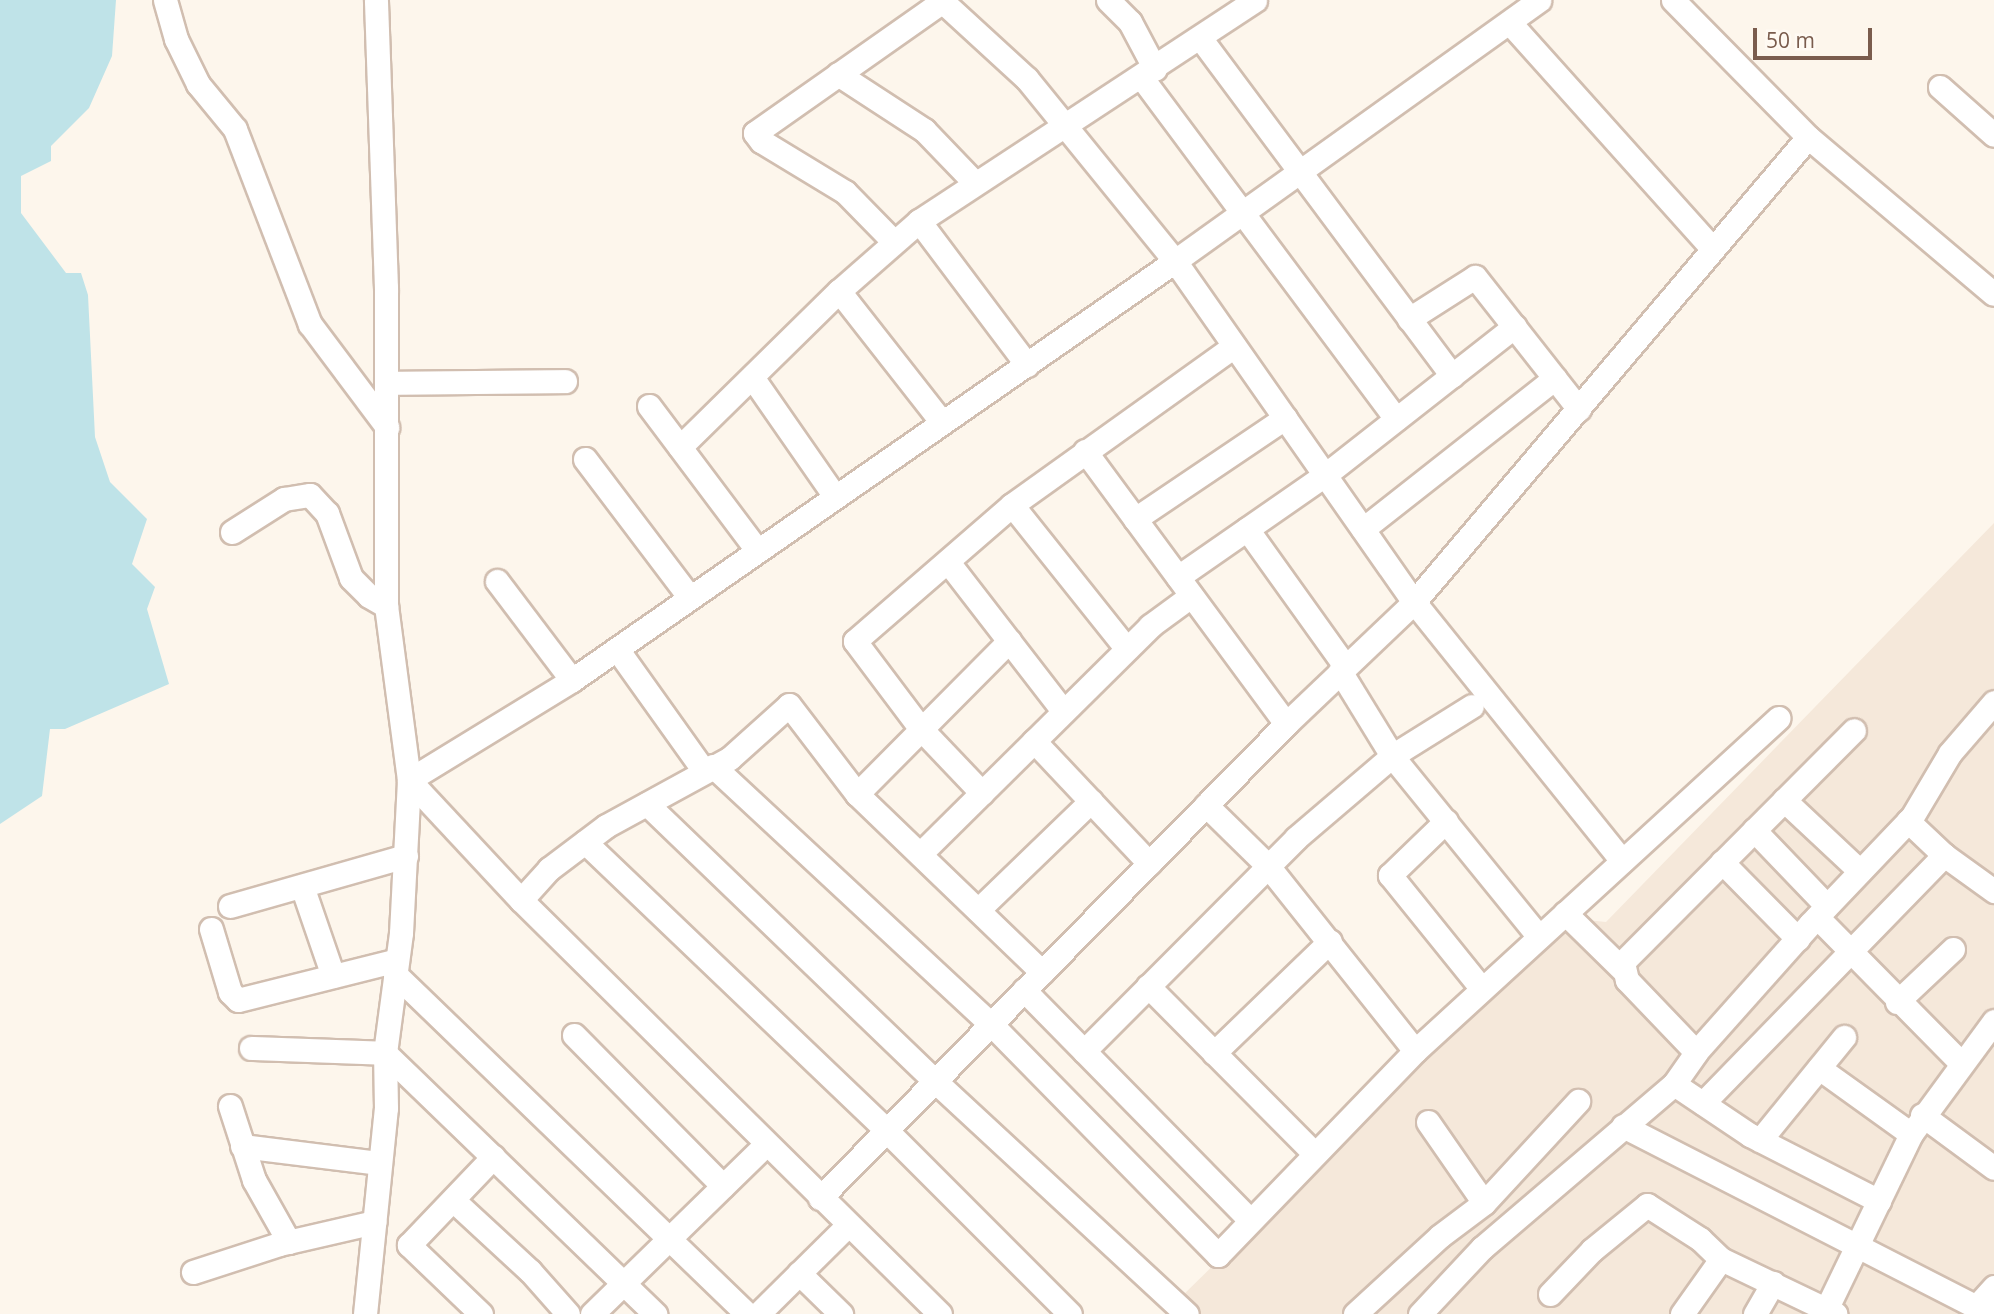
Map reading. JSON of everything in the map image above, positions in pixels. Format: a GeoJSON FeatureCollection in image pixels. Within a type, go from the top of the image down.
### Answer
{"type":"FeatureCollection","features":[{"type":"Feature","properties":{"kind":"street"},"geometry":{"type":"LineString","coordinates":[[165,0],[176,39],[198,83],[235,130],[310,324],[387,427]]}},
{"type":"Feature","properties":{"kind":"street"},"geometry":{"type":"LineString","coordinates":[[365,1314],[378,1163],[384,1133],[385,1053],[406,856],[409,780],[386,606],[387,427],[376,0]]}},
{"type":"Feature","properties":{"kind":"street"},"geometry":{"type":"LineString","coordinates":[[894,242],[845,192],[761,141],[755,133],[943,0],[1015,66],[1175,261],[1415,602],[1622,861]]}},
{"type":"Feature","properties":{"kind":"street"},"geometry":{"type":"LineString","coordinates":[[1108,0],[1130,22],[1149,74],[1241,211],[1396,419]]}},
{"type":"Feature","properties":{"kind":"street"},"geometry":{"type":"LineString","coordinates":[[680,447],[839,291],[919,221],[974,182],[1149,74],[1255,0]]}},
{"type":"Feature","properties":{"kind":"street"},"geometry":{"type":"LineString","coordinates":[[409,780],[572,680],[617,649],[834,495],[1175,261],[1241,211],[1539,0]]}},
{"type":"Feature","properties":{"kind":"street"},"geometry":{"type":"LineString","coordinates":[[1673,0],[1808,137],[1994,294]]}},
{"type":"Feature","properties":{"kind":"street"},"geometry":{"type":"LineString","coordinates":[[1510,23],[1713,249]]}},
{"type":"Feature","properties":{"kind":"street"},"geometry":{"type":"LineString","coordinates":[[1201,38],[1452,376]]}},
{"type":"Feature","properties":{"kind":"street"},"geometry":{"type":"LineString","coordinates":[[838,74],[924,130],[974,182]]}},
{"type":"Feature","properties":{"kind":"street"},"geometry":{"type":"LineString","coordinates":[[1940,87],[1994,135]]}},
{"type":"Feature","properties":{"kind":"street"},"geometry":{"type":"LineString","coordinates":[[820,1198],[1286,724],[1415,602],[1808,137]]}},
{"type":"Feature","properties":{"kind":"street"},"geometry":{"type":"LineString","coordinates":[[919,221],[1027,365]]}},
{"type":"Feature","properties":{"kind":"street"},"geometry":{"type":"LineString","coordinates":[[1409,319],[1475,277],[1579,409]]}},
{"type":"Feature","properties":{"kind":"street"},"geometry":{"type":"LineString","coordinates":[[839,291],[941,421]]}},
{"type":"Feature","properties":{"kind":"street"},"geometry":{"type":"LineString","coordinates":[[1178,577],[1325,475],[1515,326]]}},
{"type":"Feature","properties":{"kind":"street"},"geometry":{"type":"LineString","coordinates":[[982,793],[922,729],[855,641],[1012,505],[1234,346]]}},
{"type":"Feature","properties":{"kind":"street"},"geometry":{"type":"LineString","coordinates":[[752,377],[834,495]]}},
{"type":"Feature","properties":{"kind":"street"},"geometry":{"type":"LineString","coordinates":[[1363,529],[1555,378]]}},
{"type":"Feature","properties":{"kind":"street"},"geometry":{"type":"LineString","coordinates":[[386,383],[565,381]]}},
{"type":"Feature","properties":{"kind":"street"},"geometry":{"type":"LineString","coordinates":[[649,406],[758,551]]}},
{"type":"Feature","properties":{"kind":"street"},"geometry":{"type":"LineString","coordinates":[[1135,519],[1285,418]]}},
{"type":"Feature","properties":{"kind":"street"},"geometry":{"type":"LineString","coordinates":[[1085,451],[1286,724]]}},
{"type":"Feature","properties":{"kind":"street"},"geometry":{"type":"LineString","coordinates":[[584,459],[690,598]]}},
{"type":"Feature","properties":{"kind":"street"},"geometry":{"type":"LineString","coordinates":[[232,532],[293,495],[310,495],[327,513],[351,578],[386,606]]}},
{"type":"Feature","properties":{"kind":"street"},"geometry":{"type":"LineString","coordinates":[[1012,505],[1127,649]]}},
{"type":"Feature","properties":{"kind":"street"},"geometry":{"type":"LineString","coordinates":[[1247,529],[1342,669],[1392,756],[1539,937]]}},
{"type":"Feature","properties":{"kind":"street"},"geometry":{"type":"LineString","coordinates":[[948,562],[1063,711]]}},
{"type":"Feature","properties":{"kind":"street"},"geometry":{"type":"LineString","coordinates":[[497,581],[572,680]]}},
{"type":"Feature","properties":{"kind":"street"},"geometry":{"type":"LineString","coordinates":[[920,854],[1127,649],[1191,596]]}},
{"type":"Feature","properties":{"kind":"street"},"geometry":{"type":"LineString","coordinates":[[857,794],[1009,641]]}},
{"type":"Feature","properties":{"kind":"street"},"geometry":{"type":"LineString","coordinates":[[617,649],[709,769],[991,1024],[1218,1255],[1249,1219],[1415,1051],[1778,718]]}},
{"type":"Feature","properties":{"kind":"street"},"geometry":{"type":"LineString","coordinates":[[1420,1314],[1482,1248],[1674,1084],[1696,1052],[1908,821],[1950,753],[1994,702]]}},
{"type":"Feature","properties":{"kind":"street"},"geometry":{"type":"LineString","coordinates":[[521,900],[549,869],[585,842],[730,758],[789,705],[857,794],[1042,972]]}},
{"type":"Feature","properties":{"kind":"street"},"geometry":{"type":"LineString","coordinates":[[1084,1051],[1268,866],[1392,756],[1472,706]]}},
{"type":"Feature","properties":{"kind":"street"},"geometry":{"type":"LineString","coordinates":[[1622,969],[1628,957],[1854,730]]}},
{"type":"Feature","properties":{"kind":"street"},"geometry":{"type":"LineString","coordinates":[[1034,741],[1149,863]]}},
{"type":"Feature","properties":{"kind":"street"},"geometry":{"type":"LineString","coordinates":[[409,780],[521,900],[940,1314]]}},
{"type":"Feature","properties":{"kind":"street"},"geometry":{"type":"LineString","coordinates":[[1784,800],[1860,871]]}},
{"type":"Feature","properties":{"kind":"street"},"geometry":{"type":"LineString","coordinates":[[978,910],[1091,801]]}},
{"type":"Feature","properties":{"kind":"street"},"geometry":{"type":"LineString","coordinates":[[648,804],[934,1081],[1187,1314]]}},
{"type":"Feature","properties":{"kind":"street"},"geometry":{"type":"LineString","coordinates":[[1206,806],[1268,866],[1415,1051]]}},
{"type":"Feature","properties":{"kind":"street"},"geometry":{"type":"LineString","coordinates":[[1446,821],[1390,875],[1482,989]]}},
{"type":"Feature","properties":{"kind":"street"},"geometry":{"type":"LineString","coordinates":[[1908,821],[1944,855],[1994,891]]}},
{"type":"Feature","properties":{"kind":"street"},"geometry":{"type":"LineString","coordinates":[[1754,830],[1898,1002],[1962,1064]]}},
{"type":"Feature","properties":{"kind":"street"},"geometry":{"type":"LineString","coordinates":[[585,842],[887,1130],[1070,1314]]}},
{"type":"Feature","properties":{"kind":"street"},"geometry":{"type":"LineString","coordinates":[[1703,1103],[1944,855]]}},
{"type":"Feature","properties":{"kind":"street"},"geometry":{"type":"LineString","coordinates":[[230,906],[406,856]]}},
{"type":"Feature","properties":{"kind":"street"},"geometry":{"type":"LineString","coordinates":[[1722,862],[1798,939]]}},
{"type":"Feature","properties":{"kind":"street"},"geometry":{"type":"LineString","coordinates":[[302,886],[332,976]]}},
{"type":"Feature","properties":{"kind":"street"},"geometry":{"type":"LineString","coordinates":[[1565,913],[1622,969],[1696,1052]]}},
{"type":"Feature","properties":{"kind":"street"},"geometry":{"type":"LineString","coordinates":[[211,929],[230,992],[238,1000],[332,976],[396,967]]}},
{"type":"Feature","properties":{"kind":"street"},"geometry":{"type":"LineString","coordinates":[[1214,1053],[1329,941]]}},
{"type":"Feature","properties":{"kind":"street"},"geometry":{"type":"LineString","coordinates":[[1898,1002],[1953,949]]}},
{"type":"Feature","properties":{"kind":"street"},"geometry":{"type":"LineString","coordinates":[[396,967],[668,1239],[747,1314]]}},
{"type":"Feature","properties":{"kind":"street"},"geometry":{"type":"LineString","coordinates":[[1148,986],[1315,1154]]}},
{"type":"Feature","properties":{"kind":"street"},"geometry":{"type":"LineString","coordinates":[[1024,990],[1249,1219]]}},
{"type":"Feature","properties":{"kind":"street"},"geometry":{"type":"LineString","coordinates":[[1550,1294],[1592,1250],[1647,1205],[1700,1238],[1721,1259],[1829,1312],[1878,1201],[1917,1125],[1994,1021]]}},
{"type":"Feature","properties":{"kind":"street"},"geometry":{"type":"LineString","coordinates":[[574,1035],[723,1186]]}},
{"type":"Feature","properties":{"kind":"street"},"geometry":{"type":"LineString","coordinates":[[1760,1140],[1844,1037]]}},
{"type":"Feature","properties":{"kind":"street"},"geometry":{"type":"LineString","coordinates":[[251,1048],[385,1053],[655,1314]]}},
{"type":"Feature","properties":{"kind":"street"},"geometry":{"type":"LineString","coordinates":[[1819,1068],[1994,1168]]}},
{"type":"Feature","properties":{"kind":"street"},"geometry":{"type":"LineString","coordinates":[[1674,1084],[1760,1140],[1878,1201]]}},
{"type":"Feature","properties":{"kind":"street"},"geometry":{"type":"LineString","coordinates":[[1354,1314],[1440,1236],[1484,1203],[1578,1101]]}},
{"type":"Feature","properties":{"kind":"street"},"geometry":{"type":"LineString","coordinates":[[230,1106],[254,1180],[289,1242]]}},
{"type":"Feature","properties":{"kind":"street"},"geometry":{"type":"LineString","coordinates":[[1428,1122],[1484,1203]]}},
{"type":"Feature","properties":{"kind":"street"},"geometry":{"type":"LineString","coordinates":[[1623,1126],[1983,1310],[1994,1287]]}},
{"type":"Feature","properties":{"kind":"street"},"geometry":{"type":"LineString","coordinates":[[593,1314],[766,1144]]}},
{"type":"Feature","properties":{"kind":"street"},"geometry":{"type":"LineString","coordinates":[[242,1146],[378,1163]]}},
{"type":"Feature","properties":{"kind":"street"},"geometry":{"type":"LineString","coordinates":[[481,1314],[410,1245],[493,1157]]}},
{"type":"Feature","properties":{"kind":"street"},"geometry":{"type":"LineString","coordinates":[[453,1200],[530,1271],[568,1314]]}},
{"type":"Feature","properties":{"kind":"street"},"geometry":{"type":"LineString","coordinates":[[193,1272],[289,1242],[374,1222]]}},
{"type":"Feature","properties":{"kind":"street"},"geometry":{"type":"LineString","coordinates":[[758,1314],[848,1226]]}},
{"type":"Feature","properties":{"kind":"street"},"geometry":{"type":"LineString","coordinates":[[1682,1314],[1721,1259]]}},
{"type":"Feature","properties":{"kind":"street"},"geometry":{"type":"LineString","coordinates":[[799,1273],[841,1314]]}},
{"type":"Feature","properties":{"kind":"street"},"geometry":{"type":"LineString","coordinates":[[1755,1314],[1773,1283]]}},
{"type":"Feature","properties":{"kind":"shaded area"},"geometry":{"type":"Polygon","coordinates":[[[1994,523],[1994,1314],[1193,1314],[1178,1300],[1567,918],[1606,922],[1994,523]]]}},
{"type":"Feature","properties":{"kind":"water"},"geometry":{"type":"Polygon","coordinates":[[[0,0],[116,0],[112,56],[89,108],[51,146],[51,161],[21,176],[21,213],[66,273],[81,273],[88,295],[95,437],[110,482],[147,519],[132,564],[155,587],[147,609],[169,684],[65,729],[50,729],[42,796],[0,824],[0,0]]]}}]}
